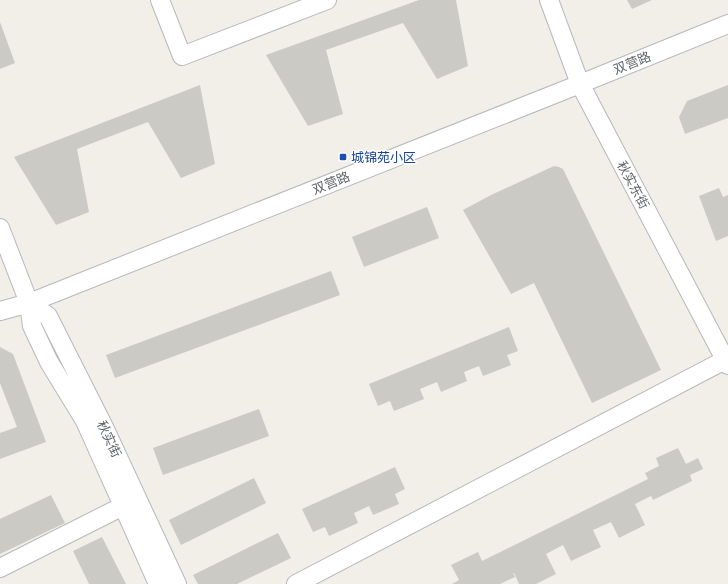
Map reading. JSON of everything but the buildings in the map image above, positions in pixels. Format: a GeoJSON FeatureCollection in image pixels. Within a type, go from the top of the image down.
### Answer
{"type":"FeatureCollection","features":[{"type":"Feature","properties":{"kind":"street"},"geometry":{"type":"LineString","coordinates":[[160,0],[182,56],[327,0]]}},
{"type":"Feature","properties":{"kind":"street","name":"秋实东街"},"geometry":{"type":"LineString","coordinates":[[549,0],[580,84],[727,362]]}},
{"type":"Feature","properties":{"kind":"street","name":"双营路"},"geometry":{"type":"LineString","coordinates":[[0,311],[29,303],[728,24]]}},
{"type":"Feature","properties":{"kind":"street","name":"秋实街"},"geometry":{"type":"LineString","coordinates":[[0,228],[29,303],[32,326],[49,362],[85,421],[177,584]]}},
{"type":"Feature","properties":{"kind":"street","name":"秋实街"},"geometry":{"type":"LineString","coordinates":[[29,303],[48,316],[104,427],[158,584]]}},
{"type":"Feature","properties":{"kind":"street"},"geometry":{"type":"LineString","coordinates":[[41,344],[58,336]]}},
{"type":"Feature","properties":{"kind":"street"},"geometry":{"type":"LineString","coordinates":[[296,584],[727,362]]}},
{"type":"Feature","properties":{"kind":"street"},"geometry":{"type":"LineString","coordinates":[[0,568],[130,502]]}},
{"type":"Feature","properties":{"kind":"place","name":"城锦苑小区"},"geometry":{"type":"Point","coordinates":[343,157]}}]}
